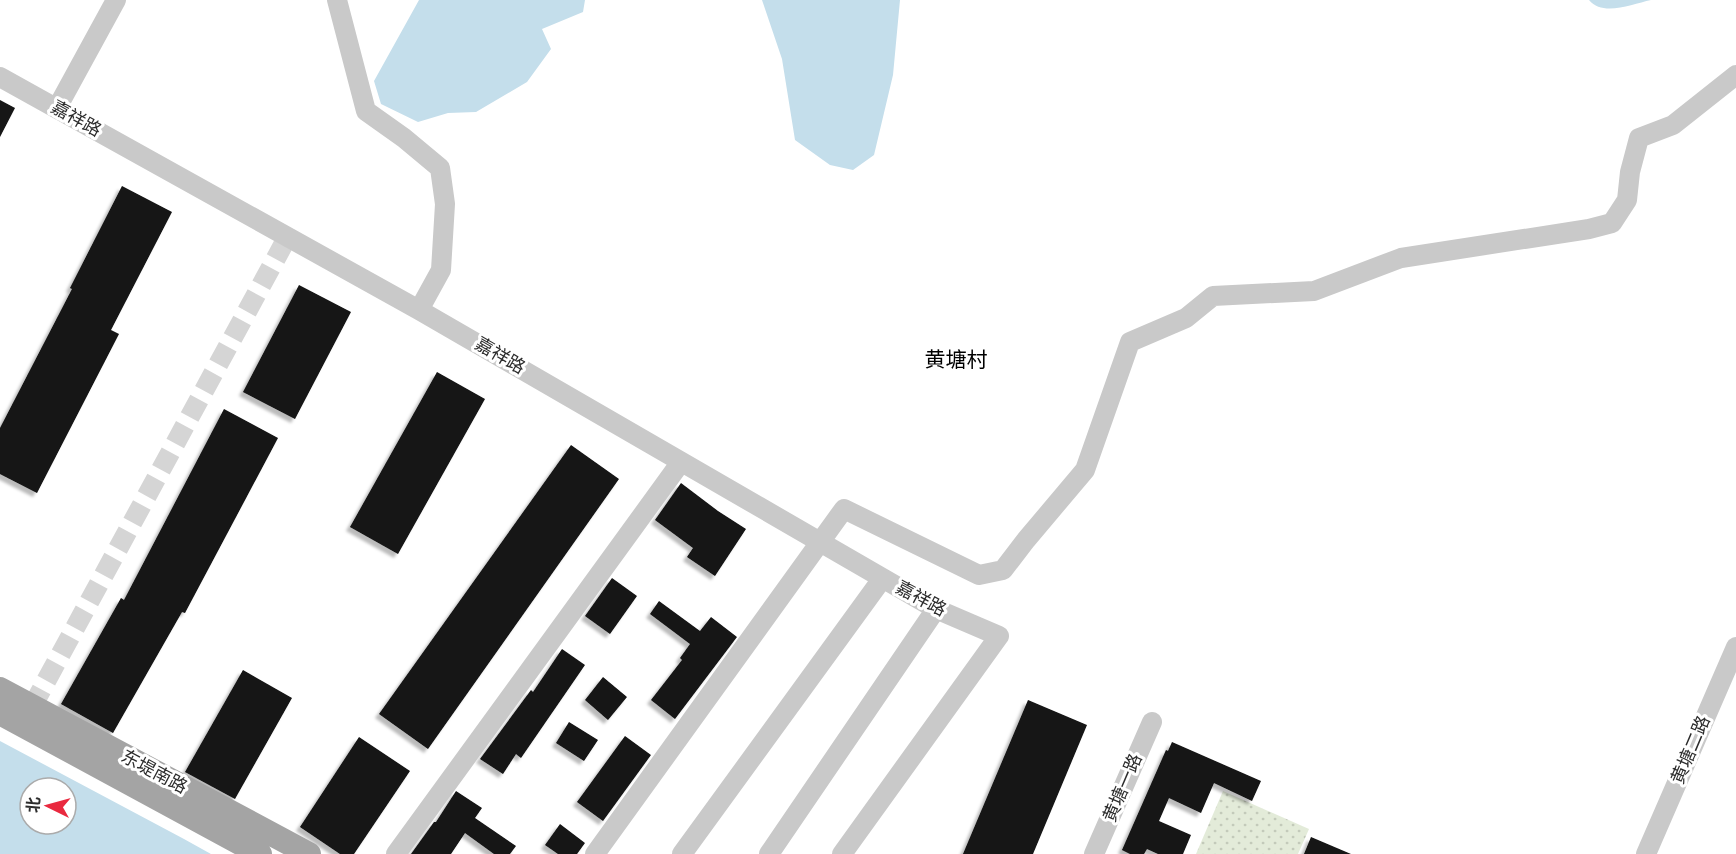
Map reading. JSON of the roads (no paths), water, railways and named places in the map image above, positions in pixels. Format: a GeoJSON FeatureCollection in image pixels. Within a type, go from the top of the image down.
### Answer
{"type":"FeatureCollection","features":[{"type":"Feature","properties":{"kind":"main road","name":"东堤南路"},"geometry":{"type":"LineString","coordinates":[[0,690],[309,854]]}},
{"type":"Feature","properties":{"kind":"main road","name":"东堤南路"},"geometry":{"type":"LineString","coordinates":[[0,712],[260,854]]}},
{"type":"Feature","properties":{"kind":"street"},"geometry":{"type":"LineString","coordinates":[[57,108],[116,0]]}},
{"type":"Feature","properties":{"kind":"street"},"geometry":{"type":"LineString","coordinates":[[337,0],[366,111],[440,168],[445,204],[441,270],[419,310]]}},
{"type":"Feature","properties":{"kind":"street"},"geometry":{"type":"LineString","coordinates":[[595,854],[844,509],[979,575],[1003,570],[1085,470],[1130,342],[1186,318],[1213,296],[1314,291],[1401,258],[1589,229],[1612,223],[1627,200],[1630,172],[1639,138],[1673,125],[1736,75]]}},
{"type":"Feature","properties":{"kind":"street","name":"嘉祥路"},"geometry":{"type":"LineString","coordinates":[[0,77],[419,310],[882,579],[936,609],[999,636],[842,854]]}},
{"type":"Feature","properties":{"kind":"street"},"geometry":{"type":"LineString","coordinates":[[396,854],[681,462]]}},
{"type":"Feature","properties":{"kind":"street"},"geometry":{"type":"LineString","coordinates":[[682,854],[882,579]]}},
{"type":"Feature","properties":{"kind":"street"},"geometry":{"type":"LineString","coordinates":[[769,854],[936,609]]}},
{"type":"Feature","properties":{"kind":"street","name":"黄塘二路"},"geometry":{"type":"LineString","coordinates":[[1646,854],[1736,647]]}},
{"type":"Feature","properties":{"kind":"street","name":"黄塘一路"},"geometry":{"type":"LineString","coordinates":[[1094,854],[1152,722]]}},
{"type":"Feature","properties":{"kind":"water"},"geometry":{"type":"Polygon","coordinates":[[[419,0],[585,0],[583,12],[542,29],[551,49],[527,82],[476,112],[448,113],[418,122],[381,104],[374,81],[419,0]]]}},
{"type":"Feature","properties":{"kind":"water"},"geometry":{"type":"Polygon","coordinates":[[[762,0],[900,0],[893,75],[874,155],[853,170],[830,165],[795,140],[782,59],[762,0]]]}},
{"type":"Feature","properties":{"kind":"water"},"geometry":{"type":"Polygon","coordinates":[[[1589,0],[1651,0],[1610,9],[1595,5],[1589,0]]]}},
{"type":"Feature","properties":{"kind":"water"},"geometry":{"type":"Polygon","coordinates":[[[0,741],[66,776],[18,776],[18,836],[78,836],[78,783],[211,854],[0,854],[0,741]]]}},
{"type":"Feature","properties":{"kind":"tunnel"},"geometry":{"type":"LineString","coordinates":[[32,707],[288,236]]}},
{"type":"Feature","properties":{"kind":"district","name":"黄塘村"},"geometry":{"type":"Point","coordinates":[956,360]}}]}
